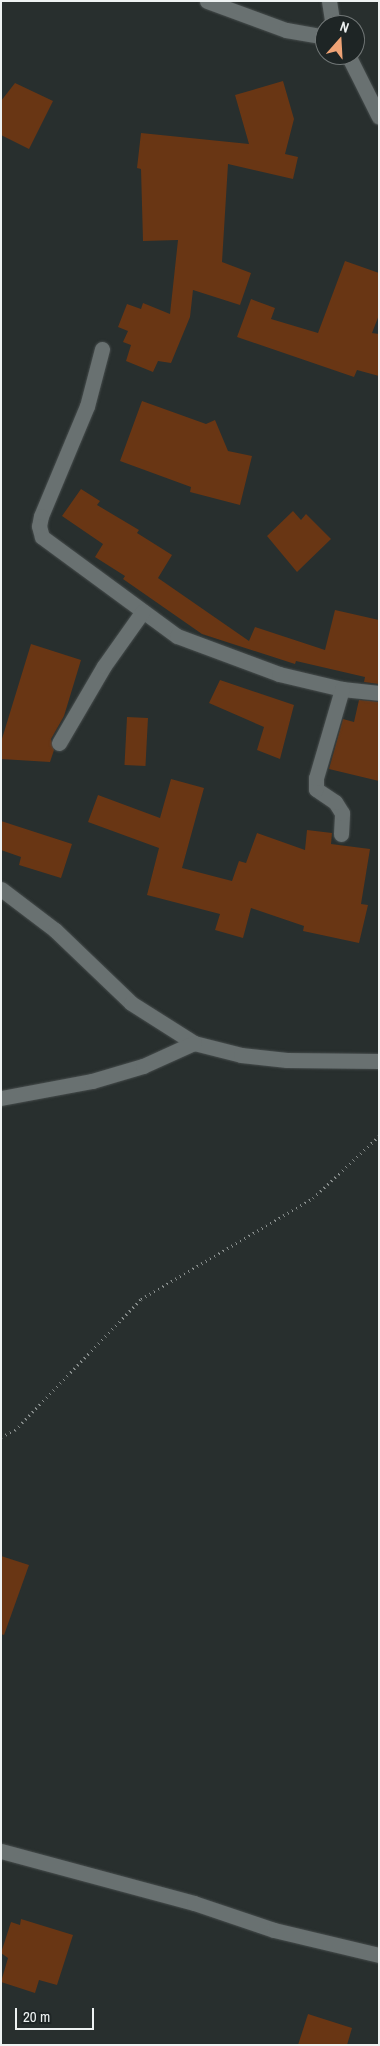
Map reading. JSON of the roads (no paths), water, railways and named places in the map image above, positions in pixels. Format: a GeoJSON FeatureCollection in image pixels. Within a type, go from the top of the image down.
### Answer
{"type":"FeatureCollection","features":[{"type":"Feature","properties":{"kind":"street"},"geometry":{"type":"LineString","coordinates":[[207,1],[286,30],[315,35]]}},
{"type":"Feature","properties":{"kind":"street"},"geometry":{"type":"LineString","coordinates":[[330,1],[332,15]]}},
{"type":"Feature","properties":{"kind":"street"},"geometry":{"type":"LineString","coordinates":[[353,65],[379,117]]}},
{"type":"Feature","properties":{"kind":"street"},"geometry":{"type":"LineString","coordinates":[[102,349],[87,406],[39,526],[42,537],[176,636],[279,674],[342,689],[379,693]]}},
{"type":"Feature","properties":{"kind":"street"},"geometry":{"type":"LineString","coordinates":[[59,743],[104,666],[142,611]]}},
{"type":"Feature","properties":{"kind":"street"},"geometry":{"type":"LineString","coordinates":[[341,834],[342,813],[335,802],[316,789],[316,783],[342,689]]}},
{"type":"Feature","properties":{"kind":"street"},"geometry":{"type":"LineString","coordinates":[[1,889],[55,930],[131,1003],[194,1044],[241,1055],[287,1060],[379,1061]]}},
{"type":"Feature","properties":{"kind":"street"},"geometry":{"type":"LineString","coordinates":[[1,1098],[92,1081],[143,1066],[194,1044]]}},
{"type":"Feature","properties":{"kind":"street"},"geometry":{"type":"LineString","coordinates":[[1,1851],[194,1903],[274,1930],[379,1955]]}}]}
